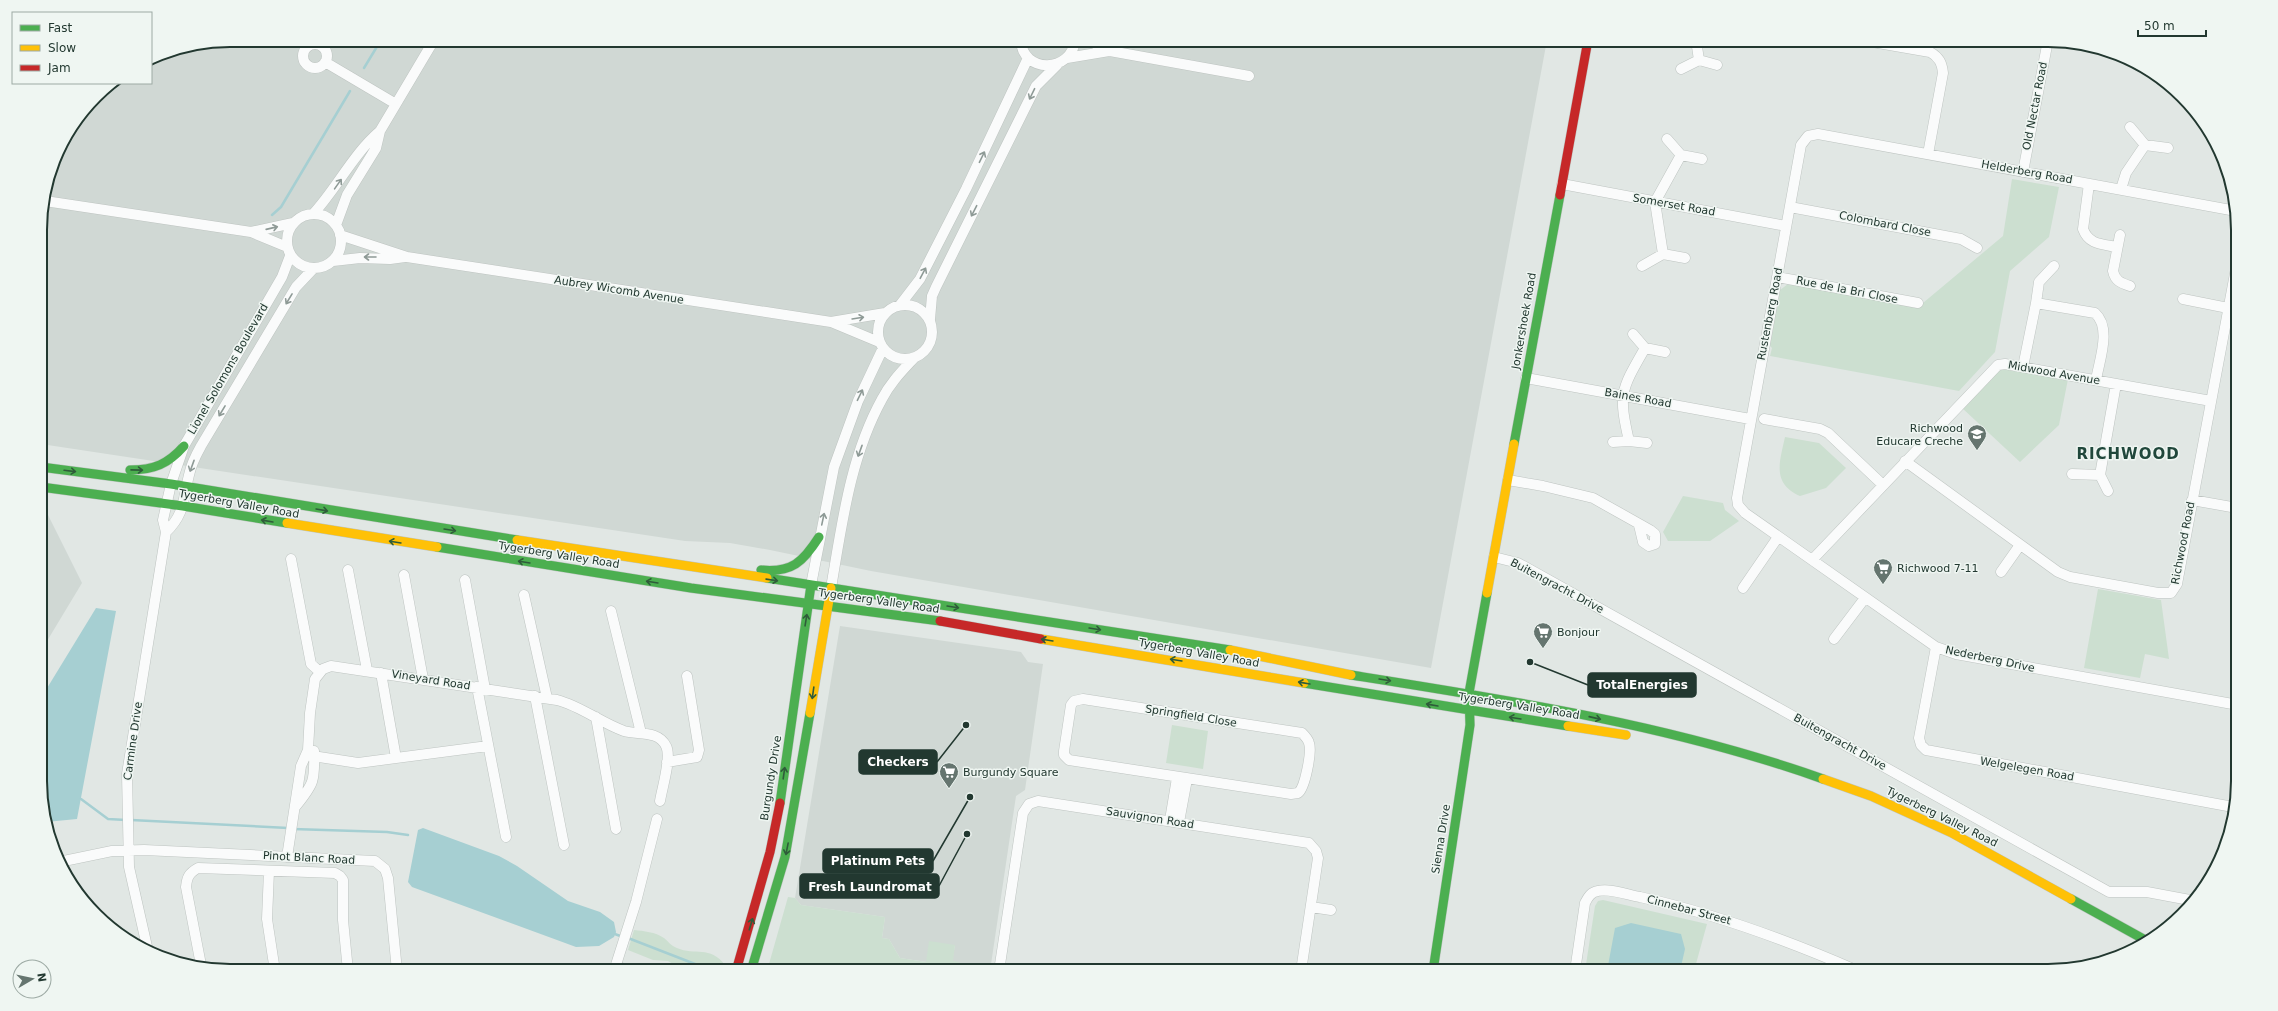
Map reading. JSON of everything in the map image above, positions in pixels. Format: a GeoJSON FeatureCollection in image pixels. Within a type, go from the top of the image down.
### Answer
{"type":"FeatureCollection","features":[{"type":"Feature","properties":{"kind":"main road","name":"Jonkershoek Road"},"geometry":{"type":"LineString","coordinates":[[1485,606],[1587,47]]}},
{"type":"Feature","properties":{"kind":"main road"},"geometry":{"type":"LineString","coordinates":[[99,475],[112,470],[146,470],[158,468],[172,459],[184,446]]}},
{"type":"Feature","properties":{"kind":"main road","name":"Tygerberg Valley Road"},"geometry":{"type":"LineString","coordinates":[[47,468],[187,486],[694,568],[1231,650],[1346,674],[1543,706],[1713,746],[1804,772],[1871,796],[1910,813],[1997,857],[2141,938]]}},
{"type":"Feature","properties":{"kind":"main road","name":"Tygerberg Valley Road"},"geometry":{"type":"LineString","coordinates":[[47,488],[183,506],[683,587],[809,602],[1205,665],[1470,711],[1642,738],[1713,746]]}},
{"type":"Feature","properties":{"kind":"main road"},"geometry":{"type":"LineString","coordinates":[[694,568],[707,565],[723,565],[779,571],[793,568],[802,561],[819,537]]}},
{"type":"Feature","properties":{"kind":"main road","name":"Burgundy Drive"},"geometry":{"type":"LineString","coordinates":[[738,964],[770,852],[781,796],[812,586]]}},
{"type":"Feature","properties":{"kind":"main road"},"geometry":{"type":"LineString","coordinates":[[753,964],[785,857],[831,588]]}},
{"type":"Feature","properties":{"kind":"main road","name":"Tygerberg Valley Road"},"geometry":{"type":"LineString","coordinates":[[1469,693],[1485,606]]}},
{"type":"Feature","properties":{"kind":"main road","name":"Sienna Drive"},"geometry":{"type":"LineString","coordinates":[[1434,964],[1470,725],[1469,693]]}},
{"type":"Feature","properties":{"kind":"street"},"geometry":{"type":"LineString","coordinates":[[336,225],[347,196],[376,148],[380,131],[430,47]]}},
{"type":"Feature","properties":{"kind":"street"},"geometry":{"type":"LineString","coordinates":[[1023,47],[1028,58],[1042,65],[1057,65]]}},
{"type":"Feature","properties":{"kind":"street"},"geometry":{"type":"LineString","coordinates":[[930,319],[933,294],[1036,86],[1057,65],[1067,58],[1073,47]]}},
{"type":"Feature","properties":{"kind":"street"},"geometry":{"type":"LineString","coordinates":[[1102,47],[1110,51],[1249,76]]}},
{"type":"Feature","properties":{"kind":"street"},"geometry":{"type":"LineString","coordinates":[[1697,47],[1699,60]]}},
{"type":"Feature","properties":{"kind":"street"},"geometry":{"type":"LineString","coordinates":[[1901,47],[1930,52],[1938,57],[1942,65],[1943,73],[1928,154]]}},
{"type":"Feature","properties":{"kind":"street","name":"Old Nectar Road"},"geometry":{"type":"LineString","coordinates":[[2023,172],[2047,47]]}},
{"type":"Feature","properties":{"kind":"street"},"geometry":{"type":"LineString","coordinates":[[1067,58],[1110,51]]}},
{"type":"Feature","properties":{"kind":"street"},"geometry":{"type":"LineString","coordinates":[[812,586],[819,537],[834,467],[845,432],[881,345],[878,329],[885,313],[900,305],[920,279],[966,189],[1028,58]]}},
{"type":"Feature","properties":{"kind":"street"},"geometry":{"type":"LineString","coordinates":[[1681,69],[1699,60],[1717,65]]}},
{"type":"Feature","properties":{"kind":"street"},"geometry":{"type":"LineString","coordinates":[[325,62],[396,104]]}},
{"type":"Feature","properties":{"kind":"street"},"geometry":{"type":"LineString","coordinates":[[2130,127],[2145,145],[2168,148]]}},
{"type":"Feature","properties":{"kind":"street"},"geometry":{"type":"LineString","coordinates":[[314,214],[328,198],[367,142],[380,131]]}},
{"type":"Feature","properties":{"kind":"street","name":"Helderberg Road"},"geometry":{"type":"LineString","coordinates":[[1818,134],[2230,210]]}},
{"type":"Feature","properties":{"kind":"street","name":"Rustenberg Road"},"geometry":{"type":"LineString","coordinates":[[1738,505],[1737,491],[1801,145],[1808,136],[1818,134]]}},
{"type":"Feature","properties":{"kind":"street"},"geometry":{"type":"LineString","coordinates":[[1667,139],[1681,155],[1702,159]]}},
{"type":"Feature","properties":{"kind":"street"},"geometry":{"type":"LineString","coordinates":[[2121,189],[2126,173],[2145,145]]}},
{"type":"Feature","properties":{"kind":"street"},"geometry":{"type":"LineString","coordinates":[[1663,254],[1655,202],[1681,155]]}},
{"type":"Feature","properties":{"kind":"street","name":"Somerset Road"},"geometry":{"type":"LineString","coordinates":[[1562,184],[1786,226]]}},
{"type":"Feature","properties":{"kind":"street"},"geometry":{"type":"LineString","coordinates":[[2089,184],[2083,229],[2085,234],[2095,243],[2117,247]]}},
{"type":"Feature","properties":{"kind":"street"},"geometry":{"type":"LineString","coordinates":[[50,203],[251,232],[288,252],[304,267],[313,269],[322,268],[333,261],[341,247],[340,235],[336,225],[325,216],[314,214],[300,217],[293,223],[287,234],[288,252]]}},
{"type":"Feature","properties":{"kind":"street","name":"Colombard Close"},"geometry":{"type":"LineString","coordinates":[[1790,207],[1961,239],[1977,248]]}},
{"type":"Feature","properties":{"kind":"street"},"geometry":{"type":"LineString","coordinates":[[251,232],[293,223]]}},
{"type":"Feature","properties":{"kind":"street","name":"Aubrey Wicomb Avenue"},"geometry":{"type":"LineString","coordinates":[[340,235],[407,257],[830,322],[881,345]]}},
{"type":"Feature","properties":{"kind":"street"},"geometry":{"type":"LineString","coordinates":[[2120,235],[2117,247],[2114,276],[2120,283],[2130,286]]}},
{"type":"Feature","properties":{"kind":"street","name":"Lionel Solomons Boulevard"},"geometry":{"type":"LineString","coordinates":[[167,504],[170,484],[184,446],[282,277],[288,252]]}},
{"type":"Feature","properties":{"kind":"street"},"geometry":{"type":"LineString","coordinates":[[1642,266],[1663,254],[1685,258]]}},
{"type":"Feature","properties":{"kind":"street","name":"Aubrey Wicomb Avenue"},"geometry":{"type":"LineString","coordinates":[[333,261],[360,258],[390,259],[407,257]]}},
{"type":"Feature","properties":{"kind":"street"},"geometry":{"type":"LineString","coordinates":[[2023,367],[2039,282],[2054,266]]}},
{"type":"Feature","properties":{"kind":"street","name":"Lionel Solomons Boulevard"},"geometry":{"type":"LineString","coordinates":[[183,506],[189,474],[200,446],[296,287],[313,269]]}},
{"type":"Feature","properties":{"kind":"street","name":"Rue de la Bri Close"},"geometry":{"type":"LineString","coordinates":[[1777,277],[1918,303]]}},
{"type":"Feature","properties":{"kind":"street","name":"Richwood Road"},"geometry":{"type":"LineString","coordinates":[[1905,461],[2058,572],[2070,577],[2167,594],[2173,590],[2177,584],[2231,293]]}},
{"type":"Feature","properties":{"kind":"street"},"geometry":{"type":"LineString","coordinates":[[2182,299],[2228,308]]}},
{"type":"Feature","properties":{"kind":"street"},"geometry":{"type":"LineString","coordinates":[[2036,303],[2095,313],[2100,317],[2104,331],[2096,380]]}},
{"type":"Feature","properties":{"kind":"street"},"geometry":{"type":"LineString","coordinates":[[881,345],[895,358],[905,360],[922,354],[929,347],[933,328],[930,319],[917,307],[900,305]]}},
{"type":"Feature","properties":{"kind":"street","name":"Aubrey Wicomb Avenue"},"geometry":{"type":"LineString","coordinates":[[830,322],[885,313]]}},
{"type":"Feature","properties":{"kind":"street"},"geometry":{"type":"LineString","coordinates":[[1633,334],[1645,348],[1665,352]]}},
{"type":"Feature","properties":{"kind":"street"},"geometry":{"type":"LineString","coordinates":[[1629,441],[1622,411],[1623,396],[1627,380],[1645,348]]}},
{"type":"Feature","properties":{"kind":"street"},"geometry":{"type":"LineString","coordinates":[[831,588],[850,480],[859,454],[882,398],[893,382],[914,358]]}},
{"type":"Feature","properties":{"kind":"street","name":"Midwood Avenue"},"geometry":{"type":"LineString","coordinates":[[1812,560],[1993,368],[2005,364],[2211,401]]}},
{"type":"Feature","properties":{"kind":"street","name":"Baines Road"},"geometry":{"type":"LineString","coordinates":[[1526,378],[1750,419]]}},
{"type":"Feature","properties":{"kind":"street"},"geometry":{"type":"LineString","coordinates":[[2108,491],[2100,475],[2116,384]]}},
{"type":"Feature","properties":{"kind":"street"},"geometry":{"type":"LineString","coordinates":[[1764,419],[1820,429],[1828,433],[1883,485]]}},
{"type":"Feature","properties":{"kind":"street"},"geometry":{"type":"LineString","coordinates":[[1612,442],[1629,441],[1647,443]]}},
{"type":"Feature","properties":{"kind":"street"},"geometry":{"type":"LineString","coordinates":[[2072,474],[2100,475]]}},
{"type":"Feature","properties":{"kind":"street"},"geometry":{"type":"LineString","coordinates":[[1508,480],[1543,486],[1593,498],[1639,525]]}},
{"type":"Feature","properties":{"kind":"street"},"geometry":{"type":"LineString","coordinates":[[2192,500],[2231,507]]}},
{"type":"Feature","properties":{"kind":"street","name":"Carmine Drive"},"geometry":{"type":"LineString","coordinates":[[146,943],[129,867],[127,833],[127,774],[166,532],[163,520],[167,504]]}},
{"type":"Feature","properties":{"kind":"street","name":"Nederberg Drive"},"geometry":{"type":"LineString","coordinates":[[1738,505],[1744,513],[1936,647],[1956,654],[2231,705]]}},
{"type":"Feature","properties":{"kind":"street"},"geometry":{"type":"LineString","coordinates":[[166,532],[177,522],[183,506]]}},
{"type":"Feature","properties":{"kind":"street"},"geometry":{"type":"LineString","coordinates":[[1743,588],[1778,536]]}},
{"type":"Feature","properties":{"kind":"street"},"geometry":{"type":"LineString","coordinates":[[2001,572],[2020,544]]}},
{"type":"Feature","properties":{"kind":"street","name":"Buitengracht Drive"},"geometry":{"type":"LineString","coordinates":[[1494,557],[1518,562],[2109,892],[2147,892],[2188,899]]}},
{"type":"Feature","properties":{"kind":"street"},"geometry":{"type":"LineString","coordinates":[[287,857],[301,766],[310,756],[310,713],[315,679],[320,672],[311,664],[290,559]]}},
{"type":"Feature","properties":{"kind":"street"},"geometry":{"type":"LineString","coordinates":[[348,570],[367,670]]}},
{"type":"Feature","properties":{"kind":"street"},"geometry":{"type":"LineString","coordinates":[[404,575],[423,679]]}},
{"type":"Feature","properties":{"kind":"street"},"geometry":{"type":"LineString","coordinates":[[465,580],[488,746],[506,837]]}},
{"type":"Feature","properties":{"kind":"street"},"geometry":{"type":"LineString","coordinates":[[524,594],[548,698]]}},
{"type":"Feature","properties":{"kind":"street"},"geometry":{"type":"LineString","coordinates":[[1834,639],[1865,598]]}},
{"type":"Feature","properties":{"kind":"street"},"geometry":{"type":"LineString","coordinates":[[611,611],[640,733]]}},
{"type":"Feature","properties":{"kind":"street","name":"Welgelegen Road"},"geometry":{"type":"LineString","coordinates":[[1936,647],[1919,738],[1921,746],[1926,750],[2229,806]]}},
{"type":"Feature","properties":{"kind":"street","name":"Vineyard Road"},"geometry":{"type":"LineString","coordinates":[[320,672],[327,667],[335,666],[566,702],[626,732],[653,735],[664,742],[668,752],[660,800]]}},
{"type":"Feature","properties":{"kind":"street"},"geometry":{"type":"LineString","coordinates":[[381,673],[396,758]]}},
{"type":"Feature","properties":{"kind":"street"},"geometry":{"type":"LineString","coordinates":[[667,762],[693,760],[697,758],[699,750],[687,676]]}},
{"type":"Feature","properties":{"kind":"street"},"geometry":{"type":"LineString","coordinates":[[535,696],[564,845]]}},
{"type":"Feature","properties":{"kind":"street","name":"Springfield Close"},"geometry":{"type":"LineString","coordinates":[[1083,699],[1302,733],[1309,743],[1304,786],[1301,791],[1295,794],[1182,778],[1069,760],[1064,755],[1064,751],[1070,710],[1074,702],[1083,699]]}},
{"type":"Feature","properties":{"kind":"street"},"geometry":{"type":"LineString","coordinates":[[596,717],[616,829]]}},
{"type":"Feature","properties":{"kind":"street"},"geometry":{"type":"LineString","coordinates":[[310,756],[358,762],[488,746]]}},
{"type":"Feature","properties":{"kind":"street"},"geometry":{"type":"LineString","coordinates":[[1174,821],[1182,778]]}},
{"type":"Feature","properties":{"kind":"street","name":"Sauvignon Road"},"geometry":{"type":"LineString","coordinates":[[1000,964],[1023,813],[1029,804],[1043,801],[1309,843],[1314,848],[1318,858],[1302,964]]}},
{"type":"Feature","properties":{"kind":"street"},"geometry":{"type":"LineString","coordinates":[[617,964],[642,880],[657,819]]}},
{"type":"Feature","properties":{"kind":"street","name":"Pinot Blanc Road"},"geometry":{"type":"LineString","coordinates":[[65,861],[112,851],[128,851],[371,861],[381,865],[388,878],[396,964]]}},
{"type":"Feature","properties":{"kind":"street"},"geometry":{"type":"LineString","coordinates":[[200,961],[186,887],[187,878],[198,868],[269,870],[335,874],[340,876],[342,880],[343,920],[347,964]]}},
{"type":"Feature","properties":{"kind":"street"},"geometry":{"type":"LineString","coordinates":[[269,870],[267,919],[275,964]]}},
{"type":"Feature","properties":{"kind":"street","name":"Cinnebar Street"},"geometry":{"type":"LineString","coordinates":[[1576,964],[1585,903],[1592,894],[1602,890],[1660,902],[1735,922],[1794,942],[1843,964]]}},
{"type":"Feature","properties":{"kind":"street"},"geometry":{"type":"LineString","coordinates":[[1311,907],[1331,910]]}},
{"type":"Feature","properties":{"kind":"shaded area"},"geometry":{"type":"Polygon","coordinates":[[[218,47],[1546,47],[1431,668],[871,571],[730,543],[685,541],[47,445],[47,218],[53,183],[57,171],[66,149],[78,129],[93,109],[120,84],[152,84],[152,65],[183,53],[218,47]]]}},
{"type":"Feature","properties":{"kind":"shaded area"},"geometry":{"type":"Polygon","coordinates":[[[47,513],[82,583],[47,641],[47,513]]]}},
{"type":"Feature","properties":{"kind":"shaded area"},"geometry":{"type":"Polygon","coordinates":[[[840,626],[1021,652],[1028,662],[1043,664],[1025,790],[1016,796],[991,964],[954,964],[952,961],[955,945],[927,962],[900,958],[889,939],[882,938],[885,917],[801,905],[795,898],[840,626]]]}},
{"type":"Feature","properties":{"kind":"green space"},"geometry":{"type":"Polygon","coordinates":[[[2012,179],[2059,187],[2049,237],[2010,271],[1995,352],[1959,391],[1770,356],[1772,348],[1770,346],[1780,290],[1788,284],[1917,308],[2003,236],[2012,179]]]}},
{"type":"Feature","properties":{"kind":"green space"},"geometry":{"type":"Polygon","coordinates":[[[2001,368],[2068,379],[2059,425],[2020,462],[1961,407],[2001,368]]]}},
{"type":"Feature","properties":{"kind":"green space"},"geometry":{"type":"Polygon","coordinates":[[[1785,437],[1819,443],[1846,468],[1826,488],[1800,496],[1791,491],[1781,478],[1780,463],[1785,437]]]}},
{"type":"Feature","properties":{"kind":"green space"},"geometry":{"type":"Polygon","coordinates":[[[1683,496],[1723,503],[1725,510],[1739,521],[1710,541],[1668,541],[1663,532],[1683,496]]]}},
{"type":"Feature","properties":{"kind":"green space"},"geometry":{"type":"Polygon","coordinates":[[[2098,589],[2161,600],[2169,659],[2145,654],[2140,678],[2084,668],[2098,589]]]}},
{"type":"Feature","properties":{"kind":"green space"},"geometry":{"type":"Polygon","coordinates":[[[1172,725],[1208,731],[1203,769],[1166,763],[1172,725]]]}},
{"type":"Feature","properties":{"kind":"green space"},"geometry":{"type":"Polygon","coordinates":[[[788,897],[795,898],[801,905],[885,917],[882,938],[889,939],[900,958],[926,962],[929,941],[955,945],[953,961],[959,962],[959,964],[769,964],[788,897]]]}},
{"type":"Feature","properties":{"kind":"green space"},"geometry":{"type":"Polygon","coordinates":[[[1603,900],[1707,924],[1696,964],[1586,964],[1595,906],[1598,901],[1603,900]]]}},
{"type":"Feature","properties":{"kind":"green space"},"geometry":{"type":"Polygon","coordinates":[[[634,930],[646,931],[657,934],[677,948],[714,955],[724,964],[673,964],[668,961],[653,960],[628,950],[634,930]]]}},
{"type":"Feature","properties":{"kind":"water"},"geometry":{"type":"Polygon","coordinates":[[[96,608],[116,611],[77,819],[52,821],[47,793],[47,688],[96,608]]]}},
{"type":"Feature","properties":{"kind":"water"},"geometry":{"type":"Polygon","coordinates":[[[423,828],[499,856],[517,866],[568,901],[600,912],[614,922],[616,932],[614,937],[599,946],[576,947],[412,887],[408,882],[418,830],[423,828]]]}},
{"type":"Feature","properties":{"kind":"water"},"geometry":{"type":"Polygon","coordinates":[[[1631,923],[1681,934],[1685,949],[1682,964],[1608,964],[1615,928],[1631,923]]]}},
{"type":"Feature","properties":{"kind":"waterway"},"geometry":{"type":"LineString","coordinates":[[364,68],[377,47]]}},
{"type":"Feature","properties":{"kind":"waterway"},"geometry":{"type":"LineString","coordinates":[[272,215],[281,207],[350,91]]}},
{"type":"Feature","properties":{"kind":"waterway"},"geometry":{"type":"LineString","coordinates":[[81,799],[108,819],[126,820]]}},
{"type":"Feature","properties":{"kind":"waterway"},"geometry":{"type":"LineString","coordinates":[[131,820],[288,828]]}},
{"type":"Feature","properties":{"kind":"waterway"},"geometry":{"type":"LineString","coordinates":[[293,829],[387,832],[408,835]]}},
{"type":"Feature","properties":{"kind":"waterway"},"geometry":{"type":"LineString","coordinates":[[612,933],[623,937]]}},
{"type":"Feature","properties":{"kind":"waterway"},"geometry":{"type":"LineString","coordinates":[[628,938],[695,964]]}},
{"type":"Feature","properties":{"kind":"traffic: fast"},"geometry":{"type":"LineString","coordinates":[[1514,444],[1560,195]]}},
{"type":"Feature","properties":{"kind":"traffic: fast"},"geometry":{"type":"LineString","coordinates":[[130,470],[146,469],[160,465],[166,462],[184,446]]}},
{"type":"Feature","properties":{"kind":"traffic: fast"},"geometry":{"type":"LineString","coordinates":[[47,468],[171,484],[517,540]]}},
{"type":"Feature","properties":{"kind":"traffic: fast"},"geometry":{"type":"LineString","coordinates":[[47,488],[183,506],[287,523]]}},
{"type":"Feature","properties":{"kind":"traffic: fast"},"geometry":{"type":"LineString","coordinates":[[761,570],[781,570],[796,564],[808,553],[819,537]]}},
{"type":"Feature","properties":{"kind":"traffic: fast"},"geometry":{"type":"LineString","coordinates":[[437,547],[691,588],[940,621]]}},
{"type":"Feature","properties":{"kind":"traffic: fast"},"geometry":{"type":"LineString","coordinates":[[767,578],[1230,650]]}},
{"type":"Feature","properties":{"kind":"traffic: fast"},"geometry":{"type":"LineString","coordinates":[[780,803],[811,585]]}},
{"type":"Feature","properties":{"kind":"traffic: fast"},"geometry":{"type":"LineString","coordinates":[[1434,964],[1470,725],[1469,693],[1487,593]]}},
{"type":"Feature","properties":{"kind":"traffic: fast"},"geometry":{"type":"LineString","coordinates":[[1351,675],[1470,694],[1590,716],[1708,743],[1823,779]]}},
{"type":"Feature","properties":{"kind":"traffic: fast"},"geometry":{"type":"LineString","coordinates":[[1304,683],[1568,726]]}},
{"type":"Feature","properties":{"kind":"traffic: fast"},"geometry":{"type":"LineString","coordinates":[[753,964],[785,857],[810,713]]}},
{"type":"Feature","properties":{"kind":"traffic: fast"},"geometry":{"type":"LineString","coordinates":[[2071,899],[2141,938]]}},
{"type":"Feature","properties":{"kind":"traffic: slow"},"geometry":{"type":"LineString","coordinates":[[1487,593],[1514,444]]}},
{"type":"Feature","properties":{"kind":"traffic: slow"},"geometry":{"type":"LineString","coordinates":[[287,523],[437,547]]}},
{"type":"Feature","properties":{"kind":"traffic: slow"},"geometry":{"type":"LineString","coordinates":[[517,540],[767,578]]}},
{"type":"Feature","properties":{"kind":"traffic: slow"},"geometry":{"type":"LineString","coordinates":[[810,713],[831,588]]}},
{"type":"Feature","properties":{"kind":"traffic: slow"},"geometry":{"type":"LineString","coordinates":[[1041,639],[1304,683]]}},
{"type":"Feature","properties":{"kind":"traffic: slow"},"geometry":{"type":"LineString","coordinates":[[1230,650],[1351,675]]}},
{"type":"Feature","properties":{"kind":"traffic: slow"},"geometry":{"type":"LineString","coordinates":[[1568,726],[1626,735]]}},
{"type":"Feature","properties":{"kind":"traffic: slow"},"geometry":{"type":"LineString","coordinates":[[1823,779],[1871,796],[1952,833],[2071,899]]}},
{"type":"Feature","properties":{"kind":"traffic: jam"},"geometry":{"type":"LineString","coordinates":[[1560,195],[1587,47]]}},
{"type":"Feature","properties":{"kind":"traffic: jam"},"geometry":{"type":"LineString","coordinates":[[940,621],[1041,639]]}},
{"type":"Feature","properties":{"kind":"traffic: jam"},"geometry":{"type":"LineString","coordinates":[[738,964],[770,852],[780,803]]}},
{"type":"Feature","properties":{"kind":"place","name":"Richwood Educare Creche"},"geometry":{"type":"Point","coordinates":[1977,451]}},
{"type":"Feature","properties":{"kind":"place","name":"Richwood 7-11"},"geometry":{"type":"Point","coordinates":[1883,585]}},
{"type":"Feature","properties":{"kind":"place","name":"Bonjour"},"geometry":{"type":"Point","coordinates":[1543,649]}},
{"type":"Feature","properties":{"kind":"place","name":"TotalEnergies"},"geometry":{"type":"Point","coordinates":[1530,662]}},
{"type":"Feature","properties":{"kind":"place","name":"Checkers"},"geometry":{"type":"Point","coordinates":[966,725]}},
{"type":"Feature","properties":{"kind":"place","name":"Burgundy Square"},"geometry":{"type":"Point","coordinates":[949,789]}},
{"type":"Feature","properties":{"kind":"place","name":"Platinum Pets"},"geometry":{"type":"Point","coordinates":[970,797]}},
{"type":"Feature","properties":{"kind":"place","name":"Fresh Laundromat"},"geometry":{"type":"Point","coordinates":[967,834]}},
{"type":"Feature","properties":{"kind":"district","name":"RICHWOOD"},"geometry":{"type":"Point","coordinates":[2128,454]}}]}
